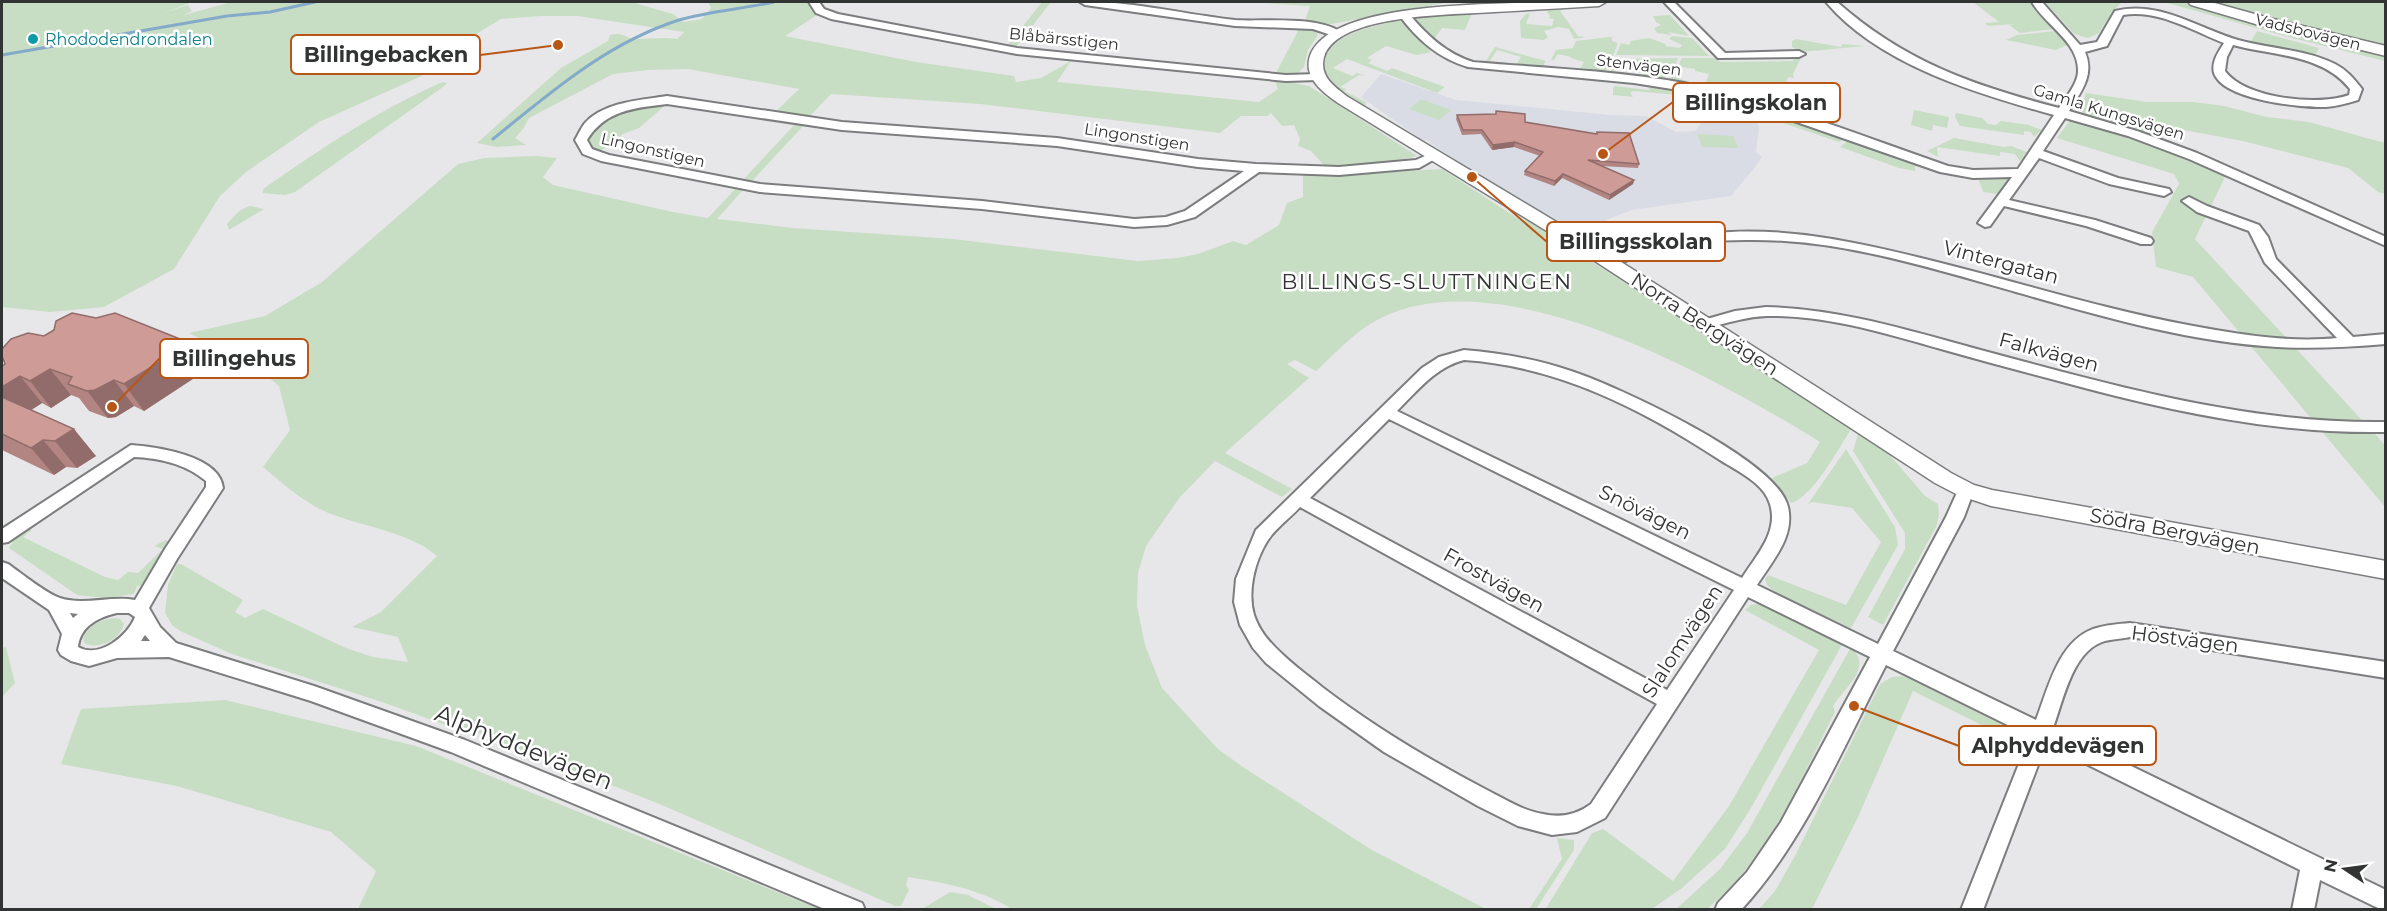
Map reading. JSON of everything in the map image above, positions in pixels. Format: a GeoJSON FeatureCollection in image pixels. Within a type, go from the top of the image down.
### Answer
{"type":"FeatureCollection","features":[{"type":"Feature","properties":{"kind":"main road","name":"Vadsbovägen"},"geometry":{"type":"LineString","coordinates":[[2196,2],[2265,22],[2385,51]]}},
{"type":"Feature","properties":{"kind":"street","name":"Blåbärsstigen"},"geometry":{"type":"LineString","coordinates":[[814,2],[820,11],[835,17],[997,48],[1286,78],[1318,77]]}},
{"type":"Feature","properties":{"kind":"street","name":"Blåbärsstigen"},"geometry":{"type":"LineString","coordinates":[[1085,2],[1238,23],[1320,27],[1336,34]]}},
{"type":"Feature","properties":{"kind":"street"},"geometry":{"type":"LineString","coordinates":[[1318,77],[1315,64],[1319,50],[1336,34],[1365,23],[1464,6],[1599,2]]}},
{"type":"Feature","properties":{"kind":"street"},"geometry":{"type":"LineString","coordinates":[[1669,2],[1722,56],[1799,54]]}},
{"type":"Feature","properties":{"kind":"street","name":"Gamla Kungsvägen"},"geometry":{"type":"LineString","coordinates":[[1831,2],[1871,35],[1921,66],[1981,90],[2174,148],[2385,242]]}},
{"type":"Feature","properties":{"kind":"street"},"geometry":{"type":"LineString","coordinates":[[1985,223],[2036,153],[2062,113],[2084,72],[2081,56],[2074,44],[2037,2]]}},
{"type":"Feature","properties":{"kind":"street"},"geometry":{"type":"LineString","coordinates":[[2074,44],[2099,47],[2103,44],[2115,17],[2124,11],[2157,14],[2231,41],[2277,50],[2326,65],[2340,71],[2352,81],[2356,89],[2354,98],[2338,104],[2311,104],[2264,96],[2231,84],[2221,74],[2219,68],[2223,54],[2231,41]]}},
{"type":"Feature","properties":{"kind":"street","name":"Stenvägen"},"geometry":{"type":"LineString","coordinates":[[1404,15],[1435,49],[1453,59],[1472,65],[1634,80],[1712,92],[1769,108],[1945,169],[1973,174],[2020,173]]}},
{"type":"Feature","properties":{"kind":"street","name":"Norra Bergvägen"},"geometry":{"type":"LineString","coordinates":[[1318,77],[1343,100],[1608,262],[1943,478],[1966,490]]}},
{"type":"Feature","properties":{"kind":"street","name":"Lingonstigen"},"geometry":{"type":"LineString","coordinates":[[1256,168],[1190,214],[1167,221],[1134,223],[982,205],[800,192],[742,185],[604,158],[587,152],[581,140],[590,125],[616,109],[644,102],[677,100],[817,123],[1057,142],[1198,163],[1256,168],[1339,171],[1419,164],[1434,156]]}},
{"type":"Feature","properties":{"kind":"street"},"geometry":{"type":"LineString","coordinates":[[2036,153],[2114,181],[2164,192]]}},
{"type":"Feature","properties":{"kind":"street"},"geometry":{"type":"LineString","coordinates":[[2189,201],[2202,209],[2254,228],[2261,237],[2270,260],[2349,342]]}},
{"type":"Feature","properties":{"kind":"street"},"geometry":{"type":"LineString","coordinates":[[2002,202],[2101,226],[2146,241]]}},
{"type":"Feature","properties":{"kind":"street","name":"Vintergatan"},"geometry":{"type":"LineString","coordinates":[[1608,262],[1632,253],[1682,241],[1729,237],[1797,238],[1892,254],[2165,325],[2259,339],[2349,342],[2385,339]]}},
{"type":"Feature","properties":{"kind":"street","name":"Falkvägen"},"geometry":{"type":"LineString","coordinates":[[1705,324],[1724,316],[1746,312],[1809,315],[1894,331],[2119,392],[2236,418],[2284,425],[2349,429],[2385,427]]}},
{"type":"Feature","properties":{"kind":"street","name":"Slalomvägen"},"geometry":{"type":"LineString","coordinates":[[1464,355],[1488,355],[1533,365],[1579,381],[1655,414],[1707,443],[1746,469],[1773,492],[1782,522],[1777,539],[1598,811],[1584,821],[1551,825],[1517,815],[1392,748],[1342,714],[1271,657],[1249,626],[1242,604],[1243,583],[1249,561],[1262,535],[1297,498],[1388,412],[1426,372],[1444,360],[1464,355]]}},
{"type":"Feature","properties":{"kind":"street","name":"Snövägen"},"geometry":{"type":"LineString","coordinates":[[1388,412],[2385,901]]}},
{"type":"Feature","properties":{"kind":"street"},"geometry":{"type":"LineString","coordinates":[[2,537],[131,451],[150,451],[206,470],[214,478],[215,488],[212,494],[171,554],[142,612],[143,624],[136,634],[112,651]]}},
{"type":"Feature","properties":{"kind":"street"},"geometry":{"type":"LineString","coordinates":[[1726,909],[1755,879],[1788,830],[1955,517],[1966,490]]}},
{"type":"Feature","properties":{"kind":"street","name":"Södra Bergvägen"},"geometry":{"type":"LineString","coordinates":[[1966,490],[1991,498],[2385,570]]}},
{"type":"Feature","properties":{"kind":"street","name":"Frostvägen"},"geometry":{"type":"LineString","coordinates":[[1297,498],[1669,701]]}},
{"type":"Feature","properties":{"kind":"street"},"geometry":{"type":"LineString","coordinates":[[2,569],[56,605],[71,632],[86,618],[107,608]]}},
{"type":"Feature","properties":{"kind":"street"},"geometry":{"type":"LineString","coordinates":[[56,605],[107,608],[132,605],[142,612],[153,632],[169,649]]}},
{"type":"Feature","properties":{"kind":"street","name":"Höstvägen"},"geometry":{"type":"LineString","coordinates":[[1972,909],[2068,663],[2079,648],[2097,635],[2130,630],[2175,635],[2385,670]]}},
{"type":"Feature","properties":{"kind":"street","name":"Alphyddevägen"},"geometry":{"type":"LineString","coordinates":[[71,632],[67,642],[68,650],[74,655],[91,657],[112,651],[169,649],[314,694],[458,746],[854,909]]}},
{"type":"Feature","properties":{"kind":"street"},"geometry":{"type":"LineString","coordinates":[[2303,909],[2312,865]]}},
{"type":"Feature","properties":{"kind":"shaded area"},"geometry":{"type":"Polygon","coordinates":[[[1381,74],[1456,100],[1610,115],[1646,116],[1676,132],[1695,131],[1701,123],[1704,104],[1755,118],[1759,128],[1756,152],[1762,157],[1731,196],[1632,210],[1575,232],[1470,170],[1361,97],[1381,74]]]}},
{"type":"Feature","properties":{"kind":"green space"},"geometry":{"type":"Polygon","coordinates":[[[2,2],[193,2],[163,13],[188,5],[192,11],[184,15],[228,3],[631,2],[673,14],[683,22],[702,19],[711,8],[708,2],[810,2],[817,15],[785,36],[916,62],[1014,76],[1016,82],[1041,78],[1071,61],[1057,82],[1259,102],[1278,89],[1274,79],[1309,86],[1417,156],[1376,166],[1324,165],[1311,151],[1298,146],[1300,139],[1294,125],[1282,126],[1271,113],[1267,116],[1241,116],[1220,133],[980,104],[831,94],[808,118],[774,113],[799,89],[688,69],[613,74],[529,118],[515,138],[526,145],[497,147],[477,143],[561,68],[608,41],[610,35],[618,34],[637,39],[677,39],[684,32],[577,16],[501,19],[468,39],[464,52],[453,62],[319,122],[246,172],[220,196],[174,269],[104,307],[50,312],[2,307],[2,8],[4,7],[2,2]]]}},
{"type":"Feature","properties":{"kind":"green space"},"geometry":{"type":"Polygon","coordinates":[[[1042,2],[1051,2],[1015,48],[1007,46],[1042,2]]]}},
{"type":"Feature","properties":{"kind":"green space"},"geometry":{"type":"Polygon","coordinates":[[[1248,2],[1450,2],[1326,25],[1304,23],[1310,6],[1248,2]]]}},
{"type":"Feature","properties":{"kind":"green space"},"geometry":{"type":"Polygon","coordinates":[[[1973,2],[2031,2],[2054,29],[2020,33],[2009,25],[2015,24],[1988,26],[1985,23],[1999,22],[1973,2]]]}},
{"type":"Feature","properties":{"kind":"green space"},"geometry":{"type":"Polygon","coordinates":[[[2045,2],[2122,2],[2112,12],[2099,33],[2088,38],[2074,34],[2045,2]]]}},
{"type":"Feature","properties":{"kind":"green space"},"geometry":{"type":"Polygon","coordinates":[[[2164,2],[2181,2],[2385,55],[2385,61],[2288,37],[2164,2]]]}},
{"type":"Feature","properties":{"kind":"green space"},"geometry":{"type":"Polygon","coordinates":[[[2207,2],[2385,2],[2385,47],[2207,2]]]}},
{"type":"Feature","properties":{"kind":"green space"},"geometry":{"type":"Polygon","coordinates":[[[1548,8],[1567,8],[1560,11],[1578,36],[1586,37],[1574,39],[1569,29],[1558,27],[1544,31],[1548,37],[1544,40],[1521,38],[1520,21],[1526,14],[1530,13],[1526,24],[1552,26],[1554,19],[1549,18],[1548,8]]]}},
{"type":"Feature","properties":{"kind":"green space"},"geometry":{"type":"Polygon","coordinates":[[[1472,13],[1465,30],[1442,28],[1433,41],[1415,21],[1421,17],[1472,13]]]}},
{"type":"Feature","properties":{"kind":"green space"},"geometry":{"type":"Polygon","coordinates":[[[1670,15],[1689,36],[1668,32],[1672,35],[1657,33],[1654,28],[1661,25],[1653,16],[1670,15]]]}},
{"type":"Feature","properties":{"kind":"green space"},"geometry":{"type":"Polygon","coordinates":[[[1399,21],[1405,23],[1431,52],[1416,55],[1386,46],[1367,58],[1372,60],[1368,63],[1387,71],[1392,68],[1445,87],[1437,93],[1347,59],[1333,68],[1352,76],[1357,73],[1366,76],[1359,75],[1340,87],[1366,102],[1365,106],[1331,82],[1324,68],[1325,56],[1332,46],[1358,31],[1399,21]]]}},
{"type":"Feature","properties":{"kind":"green space"},"geometry":{"type":"Polygon","coordinates":[[[1299,29],[1314,30],[1318,35],[1308,50],[1304,67],[1297,74],[1276,73],[1299,29]]]}},
{"type":"Feature","properties":{"kind":"green space"},"geometry":{"type":"Polygon","coordinates":[[[2055,31],[2067,45],[2056,50],[2006,40],[2017,35],[2055,31]]]}},
{"type":"Feature","properties":{"kind":"green space"},"geometry":{"type":"Polygon","coordinates":[[[2257,31],[2319,48],[2314,58],[2251,41],[2257,31]]]}},
{"type":"Feature","properties":{"kind":"green space"},"geometry":{"type":"Polygon","coordinates":[[[1672,36],[1692,38],[1709,56],[1616,55],[1621,43],[1629,45],[1631,41],[1649,38],[1666,44],[1665,46],[1680,48],[1682,45],[1669,39],[1672,36]]]}},
{"type":"Feature","properties":{"kind":"green space"},"geometry":{"type":"Polygon","coordinates":[[[1609,37],[1617,38],[1612,38],[1612,41],[1618,43],[1613,56],[1602,57],[1611,59],[1610,61],[1601,60],[1599,62],[1608,65],[1605,74],[1573,72],[1574,68],[1580,69],[1584,62],[1571,57],[1558,54],[1554,60],[1551,60],[1556,50],[1573,48],[1576,41],[1609,37]]]}},
{"type":"Feature","properties":{"kind":"green space"},"geometry":{"type":"Polygon","coordinates":[[[1796,39],[1841,47],[1842,44],[1865,46],[1801,52],[1792,47],[1792,41],[1796,39]]]}},
{"type":"Feature","properties":{"kind":"green space"},"geometry":{"type":"Polygon","coordinates":[[[1495,47],[1546,61],[1541,69],[1510,67],[1512,64],[1516,65],[1521,57],[1497,50],[1490,61],[1499,63],[1497,65],[1484,64],[1495,47]]]}},
{"type":"Feature","properties":{"kind":"green space"},"geometry":{"type":"Polygon","coordinates":[[[1792,56],[1801,58],[1793,74],[1794,78],[1789,77],[1786,81],[1793,83],[1785,82],[1777,94],[1786,98],[1786,101],[1778,106],[1697,86],[1706,82],[1709,74],[1695,71],[1695,69],[1682,67],[1677,78],[1687,81],[1685,83],[1667,82],[1675,73],[1682,58],[1716,58],[1720,62],[1794,61],[1792,56]]]}},
{"type":"Feature","properties":{"kind":"green space"},"geometry":{"type":"Polygon","coordinates":[[[1678,58],[1673,71],[1662,81],[1636,78],[1639,74],[1643,74],[1646,67],[1620,59],[1614,71],[1624,73],[1623,75],[1609,75],[1616,59],[1678,58]]]}},
{"type":"Feature","properties":{"kind":"green space"},"geometry":{"type":"Polygon","coordinates":[[[443,82],[447,83],[295,192],[285,195],[263,193],[263,189],[351,131],[397,104],[443,82]]]}},
{"type":"Feature","properties":{"kind":"green space"},"geometry":{"type":"Polygon","coordinates":[[[1615,86],[1649,90],[1650,86],[1691,92],[1689,96],[1633,91],[1630,93],[1633,97],[1613,95],[1615,86]]]}},
{"type":"Feature","properties":{"kind":"green space"},"geometry":{"type":"Polygon","coordinates":[[[2086,93],[2147,102],[2194,102],[2224,106],[2267,117],[2309,122],[2385,143],[2385,194],[2378,192],[2348,168],[2243,141],[2178,129],[2156,137],[2081,113],[2086,93]]]}},
{"type":"Feature","properties":{"kind":"green space"},"geometry":{"type":"Polygon","coordinates":[[[1421,99],[1451,110],[1439,120],[1409,109],[1421,99]]]}},
{"type":"Feature","properties":{"kind":"green space"},"geometry":{"type":"Polygon","coordinates":[[[668,103],[639,128],[623,134],[599,152],[593,148],[589,140],[594,130],[610,116],[633,108],[668,103]]]}},
{"type":"Feature","properties":{"kind":"green space"},"geometry":{"type":"Polygon","coordinates":[[[1914,110],[1949,117],[1947,128],[1933,125],[1932,131],[1911,125],[1914,110]]]}},
{"type":"Feature","properties":{"kind":"green space"},"geometry":{"type":"Polygon","coordinates":[[[1956,113],[1982,118],[1988,124],[1996,125],[2001,121],[2029,125],[2042,130],[2034,137],[2031,132],[2024,131],[2024,135],[1960,126],[1955,117],[1956,113]]]}},
{"type":"Feature","properties":{"kind":"green space"},"geometry":{"type":"Polygon","coordinates":[[[1789,118],[1847,138],[1839,142],[1783,123],[1789,118]]]}},
{"type":"Feature","properties":{"kind":"green space"},"geometry":{"type":"Polygon","coordinates":[[[2071,119],[2153,144],[2226,175],[2195,239],[2385,445],[2385,507],[2193,277],[2156,267],[2152,232],[2179,184],[2174,174],[2057,138],[2071,119]]]}},
{"type":"Feature","properties":{"kind":"green space"},"geometry":{"type":"Polygon","coordinates":[[[795,124],[804,125],[751,182],[742,181],[795,124]]]}},
{"type":"Feature","properties":{"kind":"green space"},"geometry":{"type":"Polygon","coordinates":[[[1697,134],[1733,136],[1738,148],[1702,147],[1697,134]]]}},
{"type":"Feature","properties":{"kind":"green space"},"geometry":{"type":"Polygon","coordinates":[[[1954,138],[2004,147],[2011,146],[2027,152],[2020,161],[2015,154],[2000,152],[2000,156],[1937,147],[1938,157],[1927,151],[1954,138]]]}},
{"type":"Feature","properties":{"kind":"green space"},"geometry":{"type":"Polygon","coordinates":[[[1850,139],[1916,163],[1915,171],[1899,168],[1840,147],[1850,139]]]}},
{"type":"Feature","properties":{"kind":"green space"},"geometry":{"type":"Polygon","coordinates":[[[535,156],[557,158],[543,177],[553,185],[673,212],[708,218],[735,189],[743,190],[717,219],[793,228],[953,239],[1138,261],[1198,254],[1233,241],[1246,245],[1279,225],[1287,203],[1303,197],[1303,174],[1358,174],[1442,169],[1520,220],[1529,221],[1851,429],[1833,459],[1808,492],[1791,503],[1772,478],[1807,463],[1820,442],[1725,387],[1668,359],[1608,334],[1547,314],[1488,303],[1433,303],[1383,317],[1374,322],[1348,341],[1316,371],[1295,360],[1287,364],[1309,378],[1225,453],[1292,489],[1282,497],[1215,461],[1180,497],[1146,546],[1138,573],[1137,606],[1145,645],[1162,688],[1218,749],[1372,850],[1486,909],[1012,909],[987,896],[949,884],[908,877],[906,885],[909,890],[901,906],[895,906],[657,803],[458,725],[451,727],[382,702],[232,654],[180,631],[172,625],[165,613],[168,585],[177,564],[181,564],[243,600],[235,612],[245,618],[263,609],[346,648],[373,657],[408,662],[398,637],[352,627],[381,612],[437,556],[413,541],[321,510],[295,493],[263,467],[290,430],[279,386],[261,371],[189,333],[265,316],[322,282],[458,164],[484,158],[535,156]]]}},
{"type":"Feature","properties":{"kind":"green space"},"geometry":{"type":"Polygon","coordinates":[[[1978,178],[2006,178],[2008,180],[1998,194],[1983,192],[1978,178]]]}},
{"type":"Feature","properties":{"kind":"green space"},"geometry":{"type":"Polygon","coordinates":[[[250,206],[264,209],[229,230],[227,224],[232,218],[250,206]]]}},
{"type":"Feature","properties":{"kind":"green space"},"geometry":{"type":"Polygon","coordinates":[[[1858,434],[1888,453],[1925,496],[1938,504],[1937,525],[1883,625],[1868,617],[1905,549],[1905,533],[1853,451],[1858,434]]]}},
{"type":"Feature","properties":{"kind":"green space"},"geometry":{"type":"Polygon","coordinates":[[[1846,449],[1895,527],[1898,545],[1851,628],[1776,593],[1767,585],[1765,579],[1768,575],[1846,605],[1881,542],[1852,508],[1813,502],[1808,504],[1846,449]]]}},
{"type":"Feature","properties":{"kind":"green space"},"geometry":{"type":"Polygon","coordinates":[[[28,528],[32,530],[23,537],[105,577],[118,580],[128,572],[138,573],[163,549],[154,546],[166,540],[170,542],[145,585],[137,586],[134,594],[106,598],[77,595],[9,548],[17,535],[28,528]]]}},
{"type":"Feature","properties":{"kind":"green space"},"geometry":{"type":"Polygon","coordinates":[[[1758,604],[1843,643],[1751,808],[1725,849],[1682,888],[1652,909],[1545,910],[1592,833],[1603,829],[1673,881],[1729,806],[1819,650],[1745,610],[1751,605],[1758,604]]]}},
{"type":"Feature","properties":{"kind":"green space"},"geometry":{"type":"Polygon","coordinates":[[[116,618],[124,624],[114,639],[103,644],[85,644],[83,637],[93,626],[101,621],[116,618]]]}},
{"type":"Feature","properties":{"kind":"green space"},"geometry":{"type":"Polygon","coordinates":[[[6,647],[15,683],[2,697],[2,648],[6,647]]]}},
{"type":"Feature","properties":{"kind":"green space"},"geometry":{"type":"Polygon","coordinates":[[[1851,647],[1857,655],[1858,670],[1833,706],[1835,712],[1791,799],[1766,842],[1734,884],[1707,909],[1675,910],[1720,869],[1747,833],[1851,647]]]}},
{"type":"Feature","properties":{"kind":"green space"},"geometry":{"type":"Polygon","coordinates":[[[1902,676],[1917,681],[2017,730],[2022,734],[2022,745],[1913,691],[1858,817],[1812,909],[1759,909],[1775,891],[1796,854],[1880,684],[1892,677],[1902,676]]]}},
{"type":"Feature","properties":{"kind":"green space"},"geometry":{"type":"Polygon","coordinates":[[[225,700],[416,746],[819,909],[358,909],[376,871],[331,832],[177,786],[61,764],[81,709],[225,700]]]}},
{"type":"Feature","properties":{"kind":"green space"},"geometry":{"type":"Polygon","coordinates":[[[1557,838],[1574,840],[1574,850],[1536,909],[1529,909],[1562,859],[1557,838]]]}},
{"type":"Feature","properties":{"kind":"green space"},"geometry":{"type":"Polygon","coordinates":[[[950,892],[968,895],[996,909],[922,909],[950,892]]]}},
{"type":"Feature","properties":{"kind":"building"},"geometry":{"type":"Polygon","coordinates":[[[1496,111],[1525,114],[1525,122],[1597,134],[1597,132],[1629,133],[1639,164],[1588,160],[1634,180],[1610,195],[1563,174],[1555,181],[1525,171],[1543,152],[1515,142],[1493,145],[1482,130],[1463,130],[1457,115],[1496,114],[1496,111]]]}},
{"type":"Feature","properties":{"kind":"building"},"geometry":{"type":"Polygon","coordinates":[[[72,313],[96,318],[115,313],[190,343],[124,384],[114,380],[95,390],[87,391],[68,384],[72,377],[50,369],[30,381],[20,376],[2,387],[2,366],[5,364],[2,349],[11,339],[28,333],[44,336],[54,330],[56,321],[72,313]]]}},
{"type":"Feature","properties":{"kind":"building"},"geometry":{"type":"Polygon","coordinates":[[[2,397],[74,429],[55,441],[43,440],[31,448],[2,434],[2,397]]]}},
{"type":"Feature","properties":{"kind":"waterway"},"geometry":{"type":"LineString","coordinates":[[2,55],[227,16],[270,12],[315,2]]}},
{"type":"Feature","properties":{"kind":"waterway"},"geometry":{"type":"LineString","coordinates":[[493,139],[581,70],[628,42],[679,20],[774,2]]}},
{"type":"Feature","properties":{"kind":"place","name":"Rhododendrondalen"},"geometry":{"type":"Point","coordinates":[33,39]}},
{"type":"Feature","properties":{"kind":"place","name":"Billingebacken"},"geometry":{"type":"Point","coordinates":[558,45]}},
{"type":"Feature","properties":{"kind":"place","name":"Billingskolan"},"geometry":{"type":"Point","coordinates":[1603,154]}},
{"type":"Feature","properties":{"kind":"place","name":"Billingsskolan"},"geometry":{"type":"Point","coordinates":[1472,177]}},
{"type":"Feature","properties":{"kind":"place","name":"Billingehus"},"geometry":{"type":"Point","coordinates":[112,407]}},
{"type":"Feature","properties":{"kind":"place","name":"Alphyddevägen"},"geometry":{"type":"Point","coordinates":[1854,706]}},
{"type":"Feature","properties":{"kind":"district","name":"BILLINGS-SLUTTNINGEN"},"geometry":{"type":"Point","coordinates":[1427,281]}}]}
